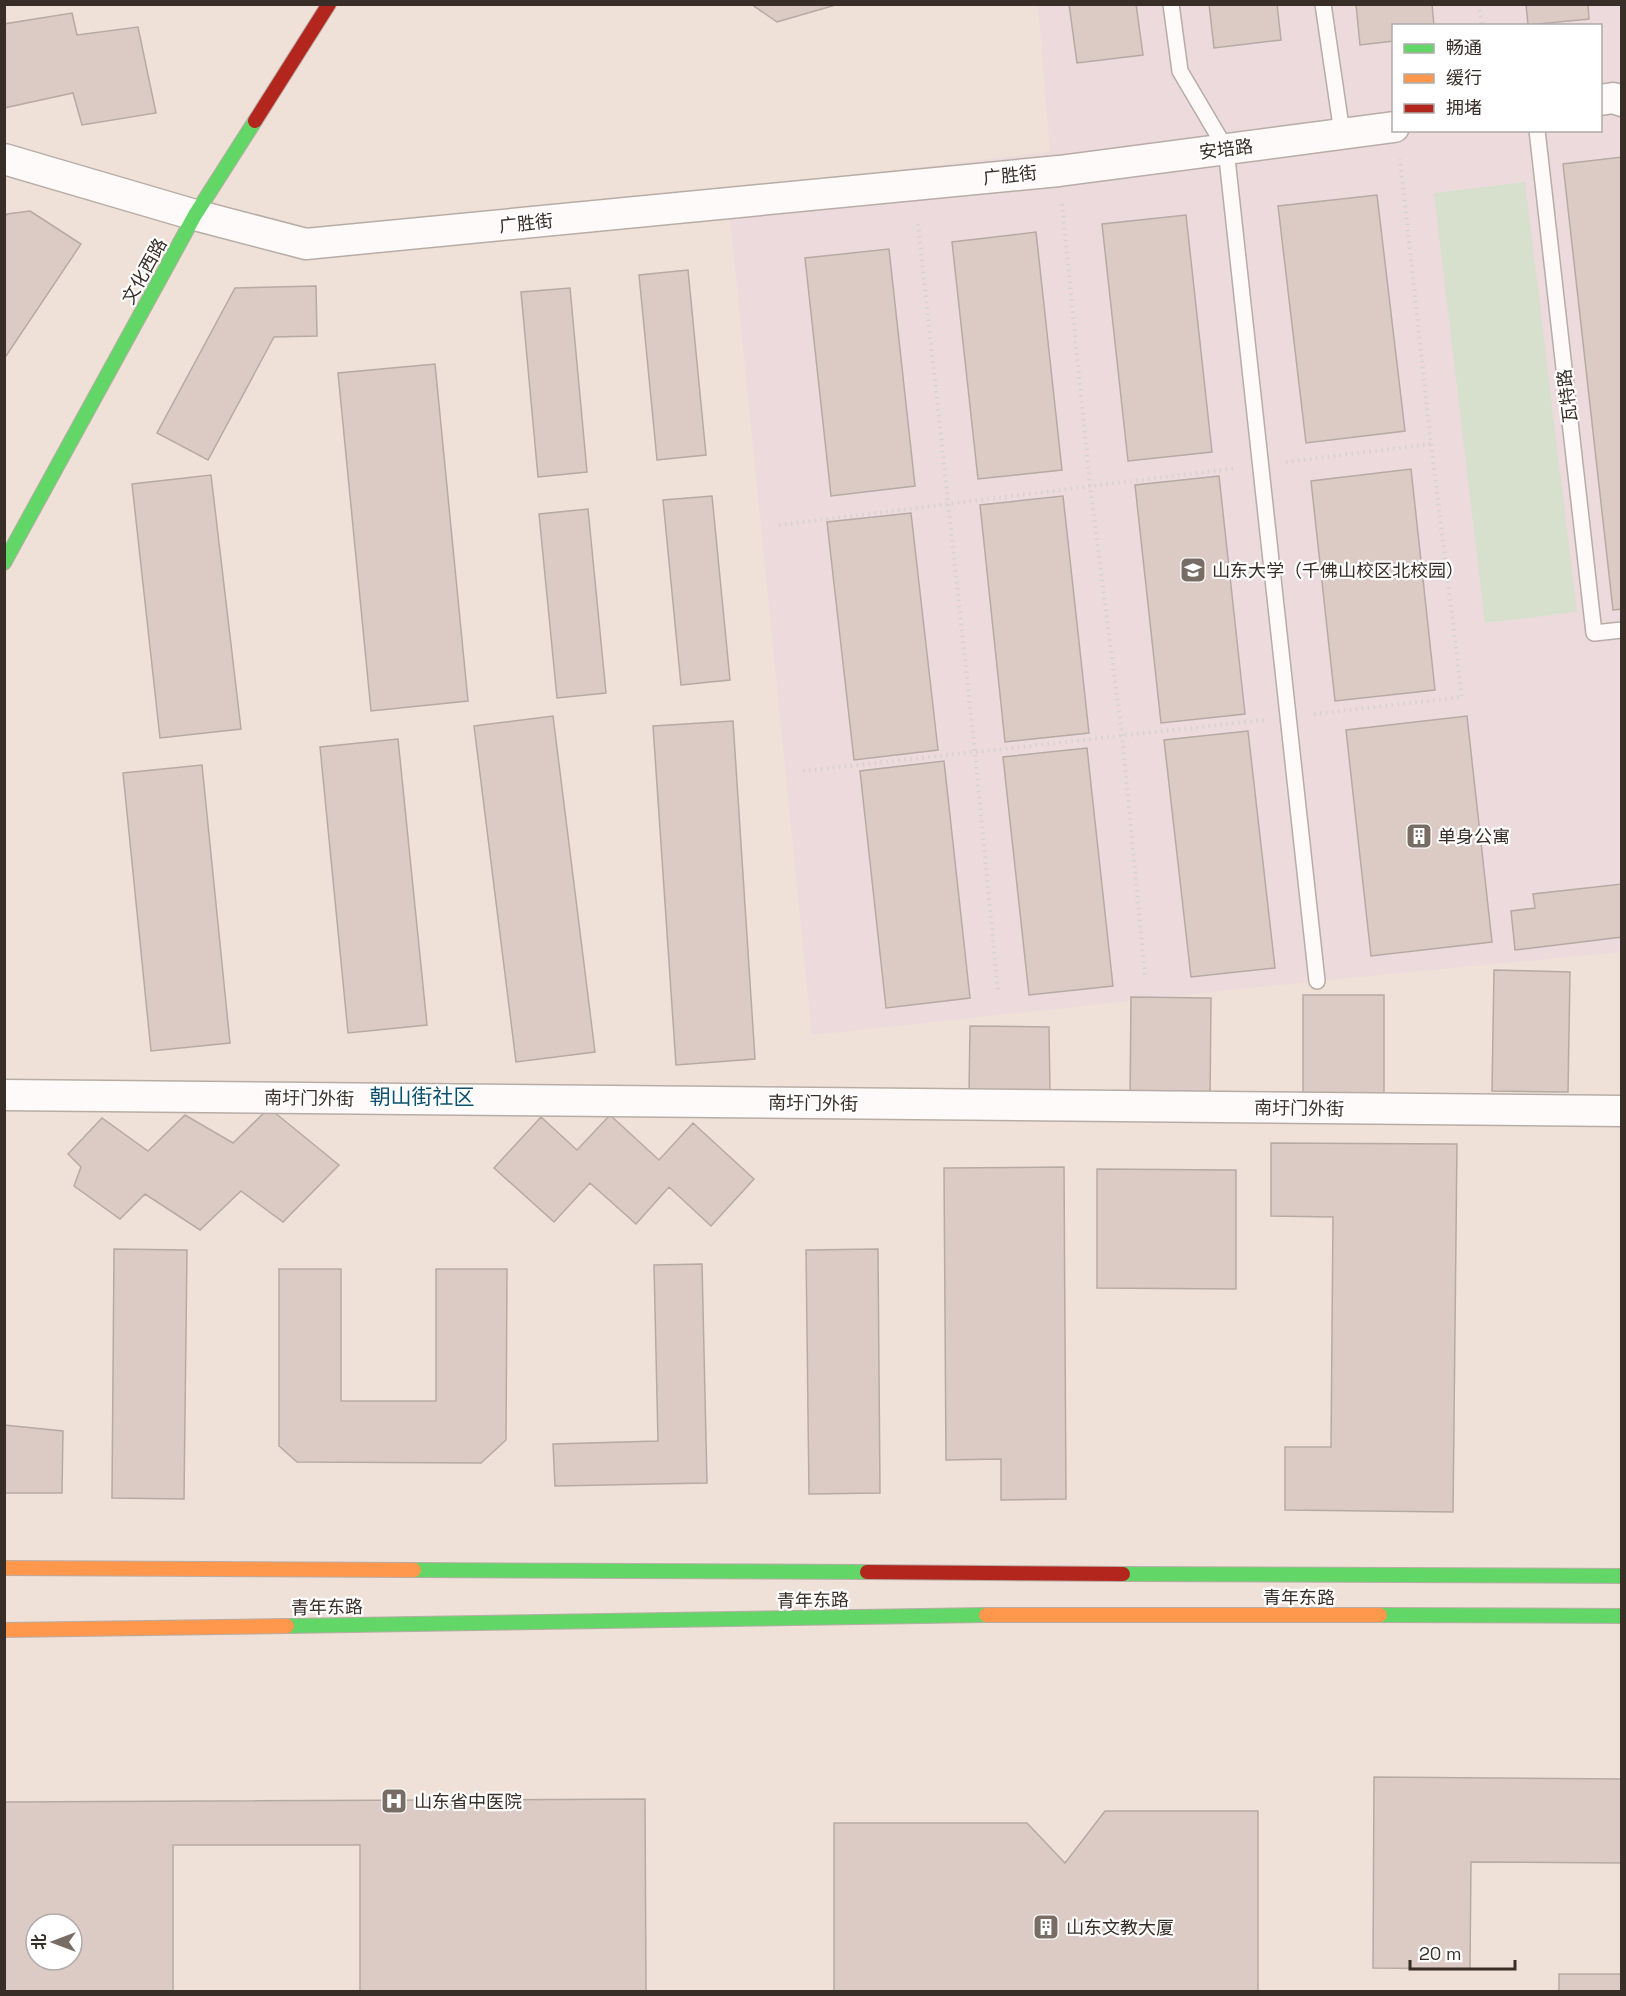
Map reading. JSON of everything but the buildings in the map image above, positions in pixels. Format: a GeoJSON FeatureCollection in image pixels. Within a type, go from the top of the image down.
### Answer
{"type":"FeatureCollection","features":[{"type":"Feature","properties":{"kind":"main road","name":"文化西路"},"geometry":{"type":"LineString","coordinates":[[4,563],[195,215],[329,4]]}},
{"type":"Feature","properties":{"kind":"main road","name":"青年东路"},"geometry":{"type":"LineString","coordinates":[[4,1568],[1622,1576]]}},
{"type":"Feature","properties":{"kind":"main road","name":"青年东路"},"geometry":{"type":"LineString","coordinates":[[4,1630],[1083,1614],[1622,1616]]}},
{"type":"Feature","properties":{"kind":"street"},"geometry":{"type":"LineString","coordinates":[[1602,100],[1613,98],[1622,101]]}},
{"type":"Feature","properties":{"kind":"street","name":"安培路"},"geometry":{"type":"LineString","coordinates":[[1059,171],[1342,134],[1396,140]]}},
{"type":"Feature","properties":{"kind":"street","name":"广胜街"},"geometry":{"type":"LineString","coordinates":[[4,159],[195,215],[306,244],[1059,171]]}},
{"type":"Feature","properties":{"kind":"street","name":"南圩门外街"},"geometry":{"type":"LineString","coordinates":[[4,1095],[1622,1111]]}},
{"type":"Feature","properties":{"kind":"lane"},"geometry":{"type":"LineString","coordinates":[[1171,4],[1180,70],[1226,149],[1317,981]]}},
{"type":"Feature","properties":{"kind":"lane"},"geometry":{"type":"LineString","coordinates":[[1323,4],[1342,134]]}},
{"type":"Feature","properties":{"kind":"lane","name":"瓦特路"},"geometry":{"type":"LineString","coordinates":[[1537,132],[1594,633],[1622,630]]}},
{"type":"Feature","properties":{"kind":"path"},"geometry":{"type":"LineString","coordinates":[[1479,4],[1482,24]]}},
{"type":"Feature","properties":{"kind":"path"},"geometry":{"type":"LineString","coordinates":[[803,771],[1462,697],[1396,140]]}},
{"type":"Feature","properties":{"kind":"path"},"geometry":{"type":"LineString","coordinates":[[1059,171],[1090,486],[1122,735],[1145,976]]}},
{"type":"Feature","properties":{"kind":"path"},"geometry":{"type":"LineString","coordinates":[[918,224],[975,752],[998,992]]}},
{"type":"Feature","properties":{"kind":"path"},"geometry":{"type":"LineString","coordinates":[[779,525],[1431,444]]}},
{"type":"Feature","properties":{"kind":"shaded area","name":"山东大学（千佛山校区北校园）"},"geometry":{"type":"Polygon","coordinates":[[[1038,5],[1621,5],[1621,952],[1317,981],[812,1035],[727,189],[1050,152],[1038,5]]]}},
{"type":"Feature","properties":{"kind":"green space"},"geometry":{"type":"Polygon","coordinates":[[[1525,182],[1577,612],[1485,623],[1434,193],[1525,182]]]}},
{"type":"Feature","properties":{"kind":"traffic: fast"},"geometry":{"type":"LineString","coordinates":[[4,563],[195,215],[255,121]]}},
{"type":"Feature","properties":{"kind":"traffic: fast"},"geometry":{"type":"LineString","coordinates":[[414,1570],[867,1572]]}},
{"type":"Feature","properties":{"kind":"traffic: fast"},"geometry":{"type":"LineString","coordinates":[[1123,1574],[1622,1576]]}},
{"type":"Feature","properties":{"kind":"traffic: fast"},"geometry":{"type":"LineString","coordinates":[[287,1626],[986,1615]]}},
{"type":"Feature","properties":{"kind":"traffic: fast"},"geometry":{"type":"LineString","coordinates":[[1380,1615],[1622,1616]]}},
{"type":"Feature","properties":{"kind":"traffic: slow"},"geometry":{"type":"LineString","coordinates":[[4,1568],[414,1570]]}},
{"type":"Feature","properties":{"kind":"traffic: slow"},"geometry":{"type":"LineString","coordinates":[[986,1615],[1380,1615]]}},
{"type":"Feature","properties":{"kind":"traffic: slow"},"geometry":{"type":"LineString","coordinates":[[4,1630],[287,1626]]}},
{"type":"Feature","properties":{"kind":"traffic: jam"},"geometry":{"type":"LineString","coordinates":[[255,121],[329,4]]}},
{"type":"Feature","properties":{"kind":"traffic: jam"},"geometry":{"type":"LineString","coordinates":[[867,1572],[1123,1574]]}},
{"type":"Feature","properties":{"kind":"place","name":"山东大学（千佛山校区北校园）"},"geometry":{"type":"Point","coordinates":[1193,570]}},
{"type":"Feature","properties":{"kind":"place","name":"单身公寓"},"geometry":{"type":"Point","coordinates":[1419,836]}},
{"type":"Feature","properties":{"kind":"place","name":"山东省中医院"},"geometry":{"type":"Point","coordinates":[394,1801]}},
{"type":"Feature","properties":{"kind":"place","name":"山东文教大厦"},"geometry":{"type":"Point","coordinates":[1046,1927]}},
{"type":"Feature","properties":{"kind":"district","name":"朝山街社区"},"geometry":{"type":"Point","coordinates":[422,1096]}}]}
